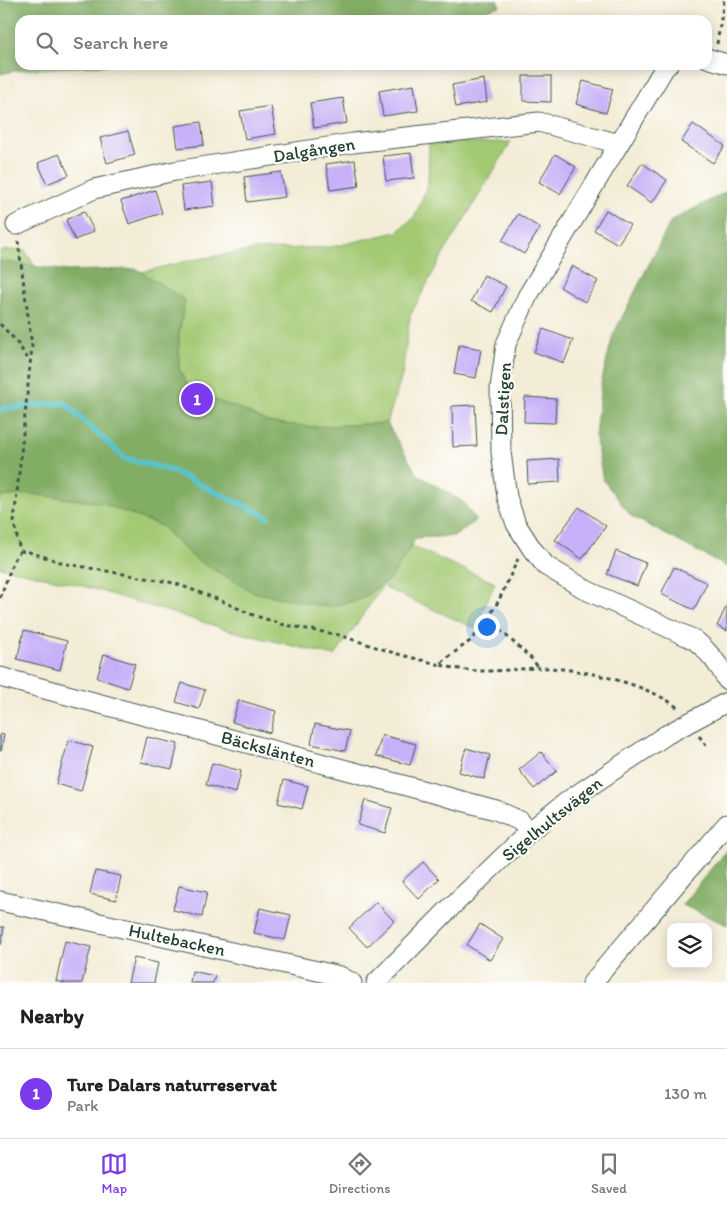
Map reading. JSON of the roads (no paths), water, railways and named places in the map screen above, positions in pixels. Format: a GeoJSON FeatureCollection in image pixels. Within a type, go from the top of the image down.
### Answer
{"type":"FeatureCollection","features":[{"type":"Feature","properties":{"kind":"street","name":"Dalstigen"},"geometry":{"type":"LineString","coordinates":[[663,70],[527,297],[506,344],[500,388],[501,452],[507,497],[516,524],[532,550],[546,566],[588,591],[695,640],[708,651],[727,680]]}},
{"type":"Feature","properties":{"kind":"street","name":"Dalgången"},"geometry":{"type":"LineString","coordinates":[[16,225],[94,189],[175,171],[353,144],[540,122],[619,144]]}},
{"type":"Feature","properties":{"kind":"street","name":"Bäckslänten"},"geometry":{"type":"LineString","coordinates":[[0,677],[496,810],[520,821],[529,832]]}},
{"type":"Feature","properties":{"kind":"street","name":"Sigelhultsvägen"},"geometry":{"type":"LineString","coordinates":[[376,983],[529,832],[577,794],[666,735],[727,702]]}},
{"type":"Feature","properties":{"kind":"street"},"geometry":{"type":"LineString","coordinates":[[592,983],[727,824]]}},
{"type":"Feature","properties":{"kind":"street","name":"Hultebacken"},"geometry":{"type":"LineString","coordinates":[[0,901],[340,976],[352,983]]}},
{"type":"Feature","properties":{"kind":"waterway"},"geometry":{"type":"LineString","coordinates":[[0,409],[65,403],[124,458],[170,470],[268,517]]}},
{"type":"Feature","properties":{"kind":"place","name":"Ture Dalars naturreservat"},"geometry":{"type":"Point","coordinates":[197,399]}}]}
